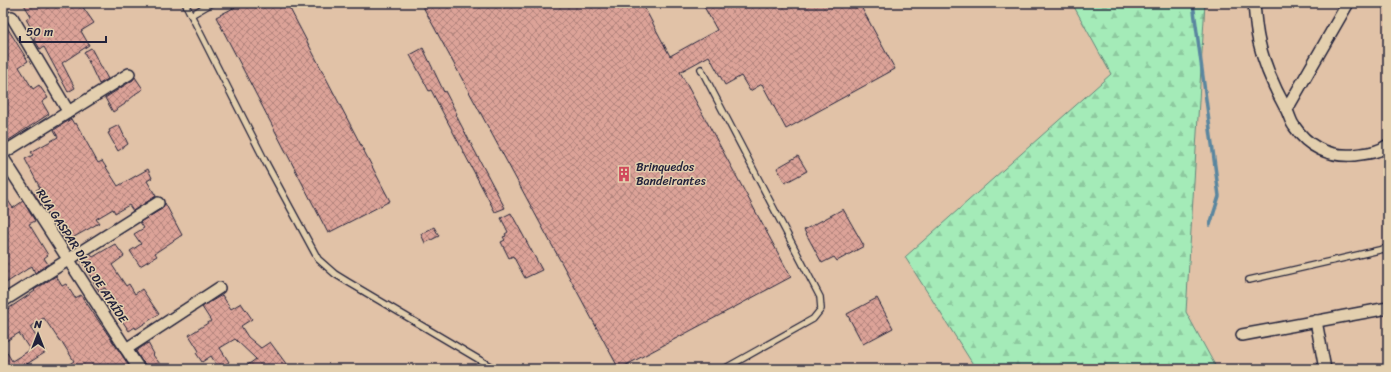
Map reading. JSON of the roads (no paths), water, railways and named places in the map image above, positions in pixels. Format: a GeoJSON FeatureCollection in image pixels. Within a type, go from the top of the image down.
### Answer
{"type":"FeatureCollection","features":[{"type":"Feature","properties":{"kind":"street"},"geometry":{"type":"LineString","coordinates":[[1254,3],[1259,42],[1277,93],[1294,126],[1306,140],[1318,149],[1331,154],[1349,155],[1368,153],[1381,150],[1388,145]]}},
{"type":"Feature","properties":{"kind":"street"},"geometry":{"type":"LineString","coordinates":[[1286,109],[1348,3]]}},
{"type":"Feature","properties":{"kind":"street"},"geometry":{"type":"LineString","coordinates":[[12,17],[68,111]]}},
{"type":"Feature","properties":{"kind":"street"},"geometry":{"type":"LineString","coordinates":[[3,153],[129,74]]}},
{"type":"Feature","properties":{"kind":"street","name":"RUA GASPAR DIAS DE ATAÍDE"},"geometry":{"type":"LineString","coordinates":[[3,158],[139,369]]}},
{"type":"Feature","properties":{"kind":"street"},"geometry":{"type":"LineString","coordinates":[[3,301],[158,203]]}},
{"type":"Feature","properties":{"kind":"street"},"geometry":{"type":"LineString","coordinates":[[126,349],[219,288]]}},
{"type":"Feature","properties":{"kind":"street"},"geometry":{"type":"LineString","coordinates":[[1242,335],[1388,308]]}},
{"type":"Feature","properties":{"kind":"street"},"geometry":{"type":"LineString","coordinates":[[1316,321],[1325,369]]}},
{"type":"Feature","properties":{"kind":"lane"},"geometry":{"type":"LineString","coordinates":[[185,3],[265,161],[318,259],[335,274],[495,369]]}},
{"type":"Feature","properties":{"kind":"lane"},"geometry":{"type":"LineString","coordinates":[[191,15],[212,3]]}},
{"type":"Feature","properties":{"kind":"lane"},"geometry":{"type":"LineString","coordinates":[[701,69],[820,296],[821,309],[813,319],[724,369]]}},
{"type":"Feature","properties":{"kind":"lane"},"geometry":{"type":"LineString","coordinates":[[1250,280],[1388,248]]}},
{"type":"Feature","properties":{"kind":"waterway"},"geometry":{"type":"LineString","coordinates":[[1193,3],[1219,196],[1210,225]]}},
{"type":"Feature","properties":{"kind":"place","name":"Brinquedos Bandeirantes"},"geometry":{"type":"Point","coordinates":[624,174]}}]}
